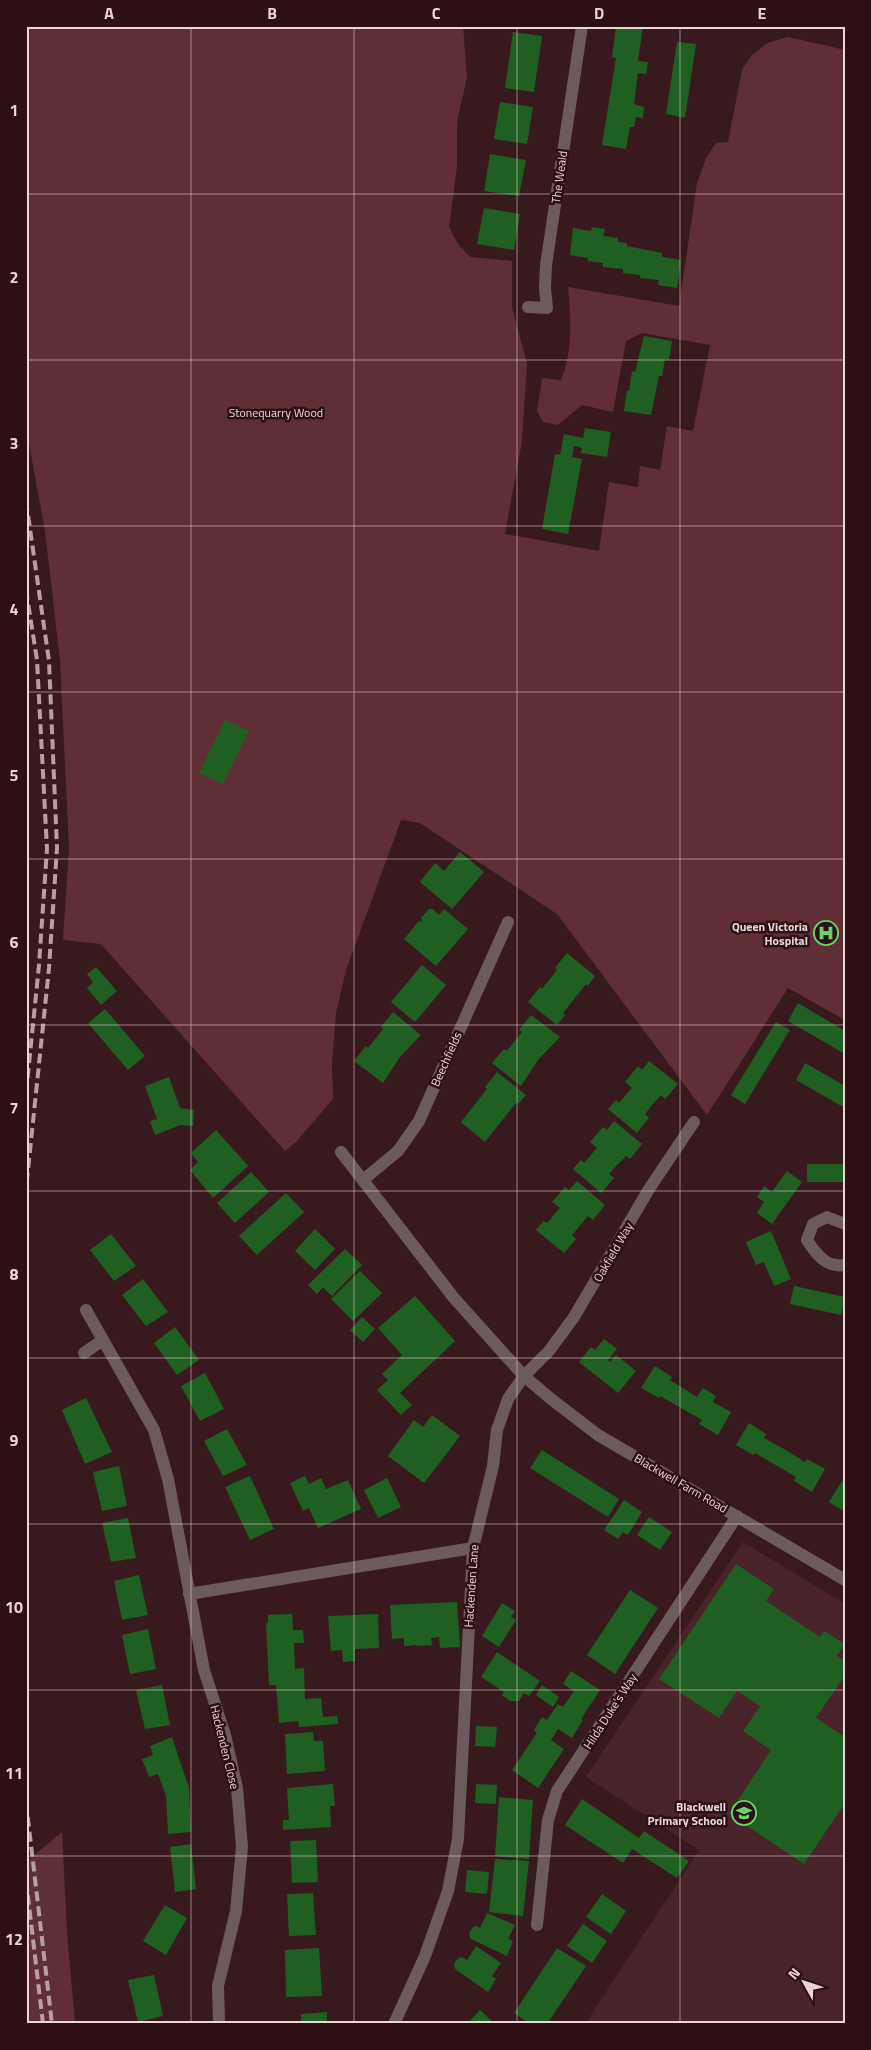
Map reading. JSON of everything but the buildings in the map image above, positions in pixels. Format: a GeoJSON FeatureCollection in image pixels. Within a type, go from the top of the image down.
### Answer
{"type":"FeatureCollection","features":[{"type":"Feature","properties":{"kind":"street","name":"The Weald"},"geometry":{"type":"LineString","coordinates":[[528,307],[547,308],[545,288],[546,265],[582,26]]}},
{"type":"Feature","properties":{"kind":"street","name":"Beechfields"},"geometry":{"type":"LineString","coordinates":[[363,1180],[398,1151],[419,1121],[508,922]]}},
{"type":"Feature","properties":{"kind":"street","name":"Oakfield Way"},"geometry":{"type":"LineString","coordinates":[[524,1376],[549,1351],[574,1317],[649,1188],[694,1122]]}},
{"type":"Feature","properties":{"kind":"street"},"geometry":{"type":"LineString","coordinates":[[340,1152],[454,1298],[524,1376]]}},
{"type":"Feature","properties":{"kind":"street"},"geometry":{"type":"LineString","coordinates":[[845,1224],[826,1217],[813,1224],[807,1240],[818,1257],[837,1266],[845,1264]]}},
{"type":"Feature","properties":{"kind":"street","name":"Hackenden Close"},"geometry":{"type":"LineString","coordinates":[[86,1310],[154,1430],[168,1479],[204,1670],[225,1735],[237,1788],[242,1847],[236,1911],[218,1986],[219,2020]]}},
{"type":"Feature","properties":{"kind":"street"},"geometry":{"type":"LineString","coordinates":[[84,1353],[103,1340]]}},
{"type":"Feature","properties":{"kind":"street","name":"Blackwell Farm Road"},"geometry":{"type":"LineString","coordinates":[[524,1376],[598,1435],[845,1580]]}},
{"type":"Feature","properties":{"kind":"street","name":"Hackenden Lane"},"geometry":{"type":"LineString","coordinates":[[394,2024],[425,1956],[448,1890],[458,1839],[472,1548],[492,1466],[496,1430],[508,1399],[524,1376]]}},
{"type":"Feature","properties":{"kind":"street","name":"Hilda Duke's Way"},"geometry":{"type":"LineString","coordinates":[[537,1925],[548,1820],[557,1791],[737,1516]]}},
{"type":"Feature","properties":{"kind":"street"},"geometry":{"type":"LineString","coordinates":[[189,1594],[472,1548]]}},
{"type":"Feature","properties":{"kind":"shaded area","name":"Blackwell Primary School"},"geometry":{"type":"Polygon","coordinates":[[[743,1542],[845,1604],[845,2024],[585,2024],[699,1850],[586,1777],[743,1542]]]}},
{"type":"Feature","properties":{"kind":"green space","name":"Stonequarry Wood"},"geometry":{"type":"Polygon","coordinates":[[[26,26],[463,26],[467,77],[457,122],[457,167],[449,227],[458,244],[470,257],[512,261],[512,307],[527,364],[522,441],[505,534],[599,551],[609,482],[638,487],[640,466],[660,470],[667,426],[693,431],[710,345],[642,333],[626,341],[613,412],[582,405],[558,425],[543,422],[537,411],[542,378],[561,380],[568,358],[570,322],[568,287],[679,306],[697,183],[706,158],[716,143],[728,142],[742,70],[751,56],[767,43],[788,37],[845,50],[845,1020],[788,988],[707,1115],[557,914],[420,823],[401,820],[346,970],[336,1013],[332,1064],[333,1099],[296,1142],[285,1151],[101,944],[63,940],[69,848],[60,661],[45,531],[26,427],[26,26]]]}},
{"type":"Feature","properties":{"kind":"green space"},"geometry":{"type":"Polygon","coordinates":[[[62,1832],[67,1932],[75,2024],[26,2024],[26,1862],[62,1832]]]}},
{"type":"Feature","properties":{"kind":"railway"},"geometry":{"type":"LineString","coordinates":[[26,501],[49,661],[57,848],[49,968],[26,1189]]}},
{"type":"Feature","properties":{"kind":"railway"},"geometry":{"type":"LineString","coordinates":[[26,590],[37,660],[47,849],[39,965],[26,1094]]}},
{"type":"Feature","properties":{"kind":"railway"},"geometry":{"type":"LineString","coordinates":[[26,1802],[52,2024]]}},
{"type":"Feature","properties":{"kind":"railway"},"geometry":{"type":"LineString","coordinates":[[26,1880],[43,2024]]}},
{"type":"Feature","properties":{"kind":"place","name":"Queen Victoria Hospital"},"geometry":{"type":"Point","coordinates":[826,933]}},
{"type":"Feature","properties":{"kind":"place","name":"Blackwell Primary School"},"geometry":{"type":"Point","coordinates":[744,1813]}}]}
